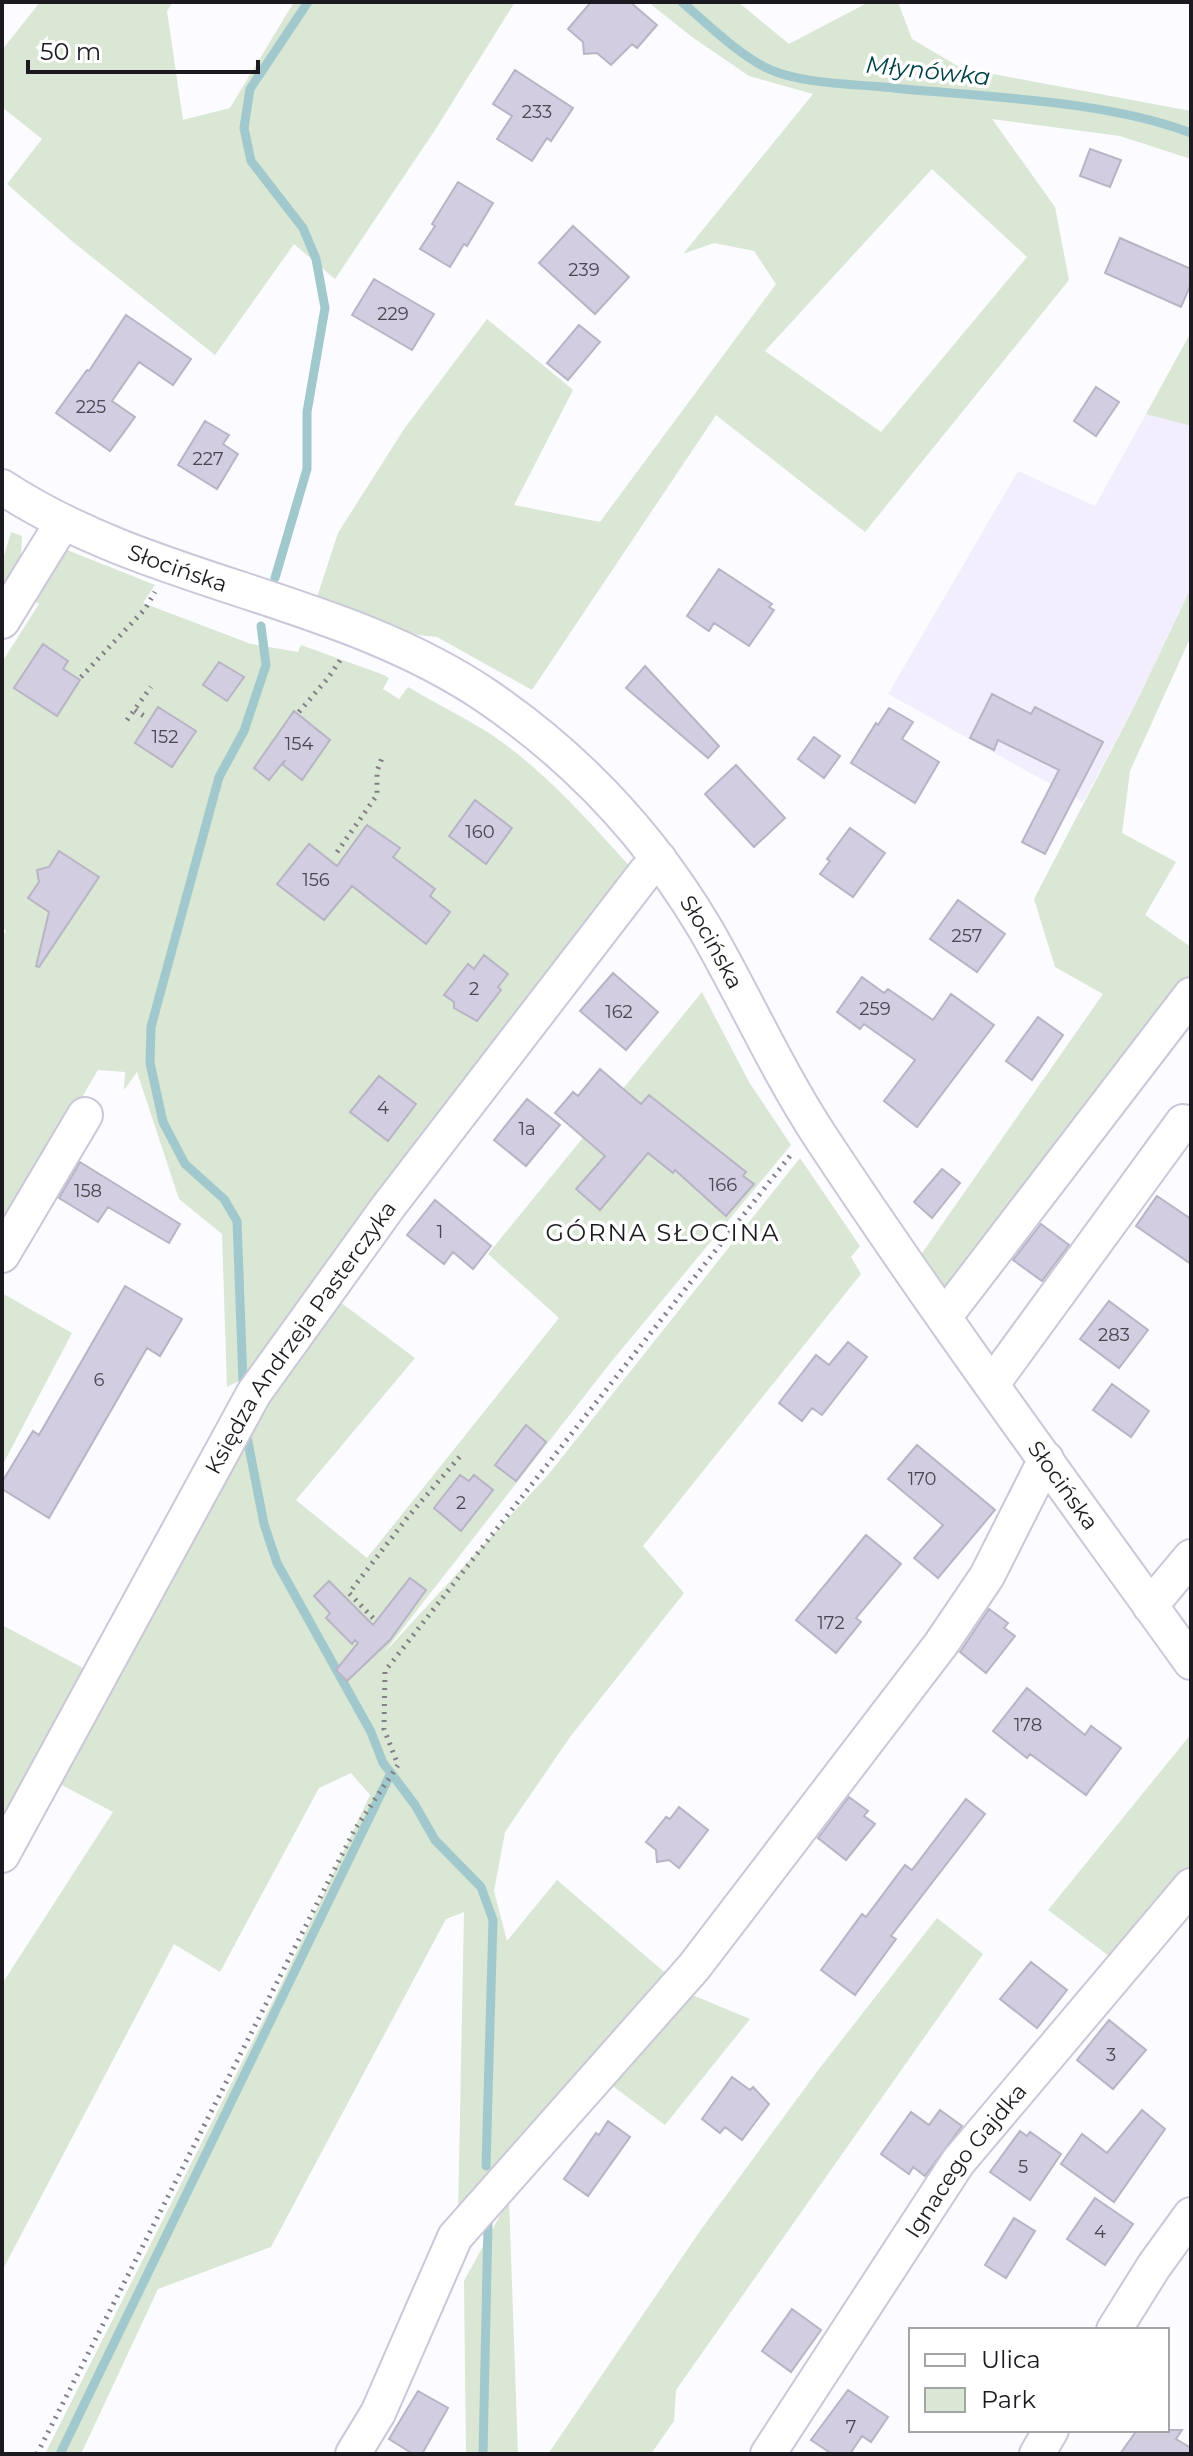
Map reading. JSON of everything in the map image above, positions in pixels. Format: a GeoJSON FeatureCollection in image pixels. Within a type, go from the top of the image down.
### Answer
{"type":"FeatureCollection","features":[{"type":"Feature","properties":{"kind":"street","name":"Słocińska"},"geometry":{"type":"LineString","coordinates":[[2,487],[117,548],[375,637],[445,671],[530,728],[582,772],[659,859],[703,925],[814,1126],[881,1227],[1191,1662]]}},
{"type":"Feature","properties":{"kind":"street"},"geometry":{"type":"LineString","coordinates":[[2,621],[63,522]]}},
{"type":"Feature","properties":{"kind":"street","name":"Księdza Andrzeja Pasterczyka"},"geometry":{"type":"LineString","coordinates":[[2,1855],[254,1393],[388,1207],[645,873],[659,859]]}},
{"type":"Feature","properties":{"kind":"street"},"geometry":{"type":"LineString","coordinates":[[945,1316],[1191,995]]}},
{"type":"Feature","properties":{"kind":"street"},"geometry":{"type":"LineString","coordinates":[[2,1255],[85,1115]]}},
{"type":"Feature","properties":{"kind":"street"},"geometry":{"type":"LineString","coordinates":[[992,1384],[1183,1122]]}},
{"type":"Feature","properties":{"kind":"street"},"geometry":{"type":"LineString","coordinates":[[353,2454],[378,2413],[455,2237],[694,1967],[941,1644],[987,1576],[1046,1459]]}},
{"type":"Feature","properties":{"kind":"street"},"geometry":{"type":"LineString","coordinates":[[1150,1606],[1191,1557]]}},
{"type":"Feature","properties":{"kind":"street","name":"Ignacego Gajdka"},"geometry":{"type":"LineString","coordinates":[[768,2454],[958,2162],[1191,1886]]}},
{"type":"Feature","properties":{"kind":"street"},"geometry":{"type":"LineString","coordinates":[[1115,2328],[1191,2215]]}},
{"type":"Feature","properties":{"kind":"street"},"geometry":{"type":"LineString","coordinates":[[1037,2454],[1050,2432]]}},
{"type":"Feature","properties":{"kind":"path"},"geometry":{"type":"LineString","coordinates":[[81,677],[145,609],[160,584]]}},
{"type":"Feature","properties":{"kind":"path"},"geometry":{"type":"LineString","coordinates":[[299,712],[348,648]]}},
{"type":"Feature","properties":{"kind":"path"},"geometry":{"type":"LineString","coordinates":[[127,720],[151,687]]}},
{"type":"Feature","properties":{"kind":"path"},"geometry":{"type":"LineString","coordinates":[[135,710],[144,716]]}},
{"type":"Feature","properties":{"kind":"path"},"geometry":{"type":"LineString","coordinates":[[337,852],[377,795],[377,771],[382,758]]}},
{"type":"Feature","properties":{"kind":"path"},"geometry":{"type":"LineString","coordinates":[[37,2454],[348,1843],[398,1765],[384,1729],[385,1671],[814,1126]]}},
{"type":"Feature","properties":{"kind":"path"},"geometry":{"type":"LineString","coordinates":[[373,1618],[349,1593],[462,1454]]}},
{"type":"Feature","properties":{"kind":"shaded area"},"geometry":{"type":"Polygon","coordinates":[[[1146,414],[1191,426],[1191,588],[1137,701],[1083,802],[888,694],[1018,471],[1095,506],[1146,414]]]}},
{"type":"Feature","properties":{"kind":"green space"},"geometry":{"type":"Polygon","coordinates":[[[40,2],[173,2],[167,11],[183,120],[230,108],[294,2],[515,2],[435,130],[335,279],[294,244],[215,355],[73,242],[7,184],[42,139],[2,107],[2,50],[40,2]]]}},
{"type":"Feature","properties":{"kind":"green space"},"geometry":{"type":"Polygon","coordinates":[[[648,2],[738,2],[789,44],[869,2],[898,2],[912,39],[961,68],[1191,111],[1191,159],[1120,136],[992,119],[1055,207],[1069,280],[865,532],[716,415],[532,690],[437,637],[418,635],[316,600],[338,533],[404,429],[487,319],[573,390],[514,505],[600,522],[776,284],[754,251],[714,243],[683,254],[813,94],[749,76],[648,2]],[[932,169],[765,351],[881,432],[1027,257],[932,169]]]}},
{"type":"Feature","properties":{"kind":"green space"},"geometry":{"type":"Polygon","coordinates":[[[1191,332],[1191,426],[1146,414],[1191,332]]]}},
{"type":"Feature","properties":{"kind":"green space"},"geometry":{"type":"Polygon","coordinates":[[[11,532],[22,536],[20,571],[2,599],[2,563],[11,532]]]}},
{"type":"Feature","properties":{"kind":"green space"},"geometry":{"type":"Polygon","coordinates":[[[62,548],[155,585],[143,603],[251,644],[298,652],[301,645],[384,675],[389,678],[383,689],[399,699],[408,687],[469,721],[509,747],[547,779],[632,869],[259,1371],[227,1387],[222,1234],[179,1199],[137,1072],[124,1090],[125,1072],[98,1070],[2,1233],[2,937],[6,931],[2,927],[2,662],[39,604],[31,599],[62,548]]]}},
{"type":"Feature","properties":{"kind":"green space"},"geometry":{"type":"Polygon","coordinates":[[[1191,588],[1191,636],[1130,771],[1122,833],[1176,862],[1145,915],[1191,947],[1191,977],[949,1293],[920,1256],[1103,994],[1055,967],[1034,899],[1137,701],[1191,588]]]}},
{"type":"Feature","properties":{"kind":"green space"},"geometry":{"type":"Polygon","coordinates":[[[702,992],[749,1082],[791,1145],[611,1362],[382,1655],[548,1475],[800,1158],[860,1246],[851,1257],[861,1274],[643,1546],[684,1593],[570,1737],[505,1832],[494,1891],[507,1941],[557,1880],[670,1977],[458,2216],[464,1912],[446,1919],[271,2247],[158,2289],[81,2454],[45,2454],[278,1991],[370,1795],[351,1773],[319,1788],[220,1972],[174,1944],[2,2271],[2,1984],[113,1812],[58,1783],[195,1525],[332,1296],[415,1358],[296,1500],[367,1558],[559,1318],[488,1254],[702,992]]]}},
{"type":"Feature","properties":{"kind":"green space"},"geometry":{"type":"Polygon","coordinates":[[[2,1293],[72,1333],[2,1466],[2,1293]]]}},
{"type":"Feature","properties":{"kind":"green space"},"geometry":{"type":"Polygon","coordinates":[[[2,1625],[83,1668],[2,1822],[2,1625]]]}},
{"type":"Feature","properties":{"kind":"green space"},"geometry":{"type":"Polygon","coordinates":[[[1191,1734],[1191,1868],[1113,1959],[1048,1910],[1191,1734]]]}},
{"type":"Feature","properties":{"kind":"green space"},"geometry":{"type":"Polygon","coordinates":[[[937,1918],[983,1954],[676,2390],[674,2421],[651,2454],[548,2454],[700,2231],[819,2069],[937,1918]]]}},
{"type":"Feature","properties":{"kind":"green space"},"geometry":{"type":"Polygon","coordinates":[[[690,1994],[750,2019],[665,2125],[606,2081],[690,1994]]]}},
{"type":"Feature","properties":{"kind":"green space"},"geometry":{"type":"Polygon","coordinates":[[[509,2199],[518,2454],[466,2454],[464,2281],[509,2199]]]}},
{"type":"Feature","properties":{"kind":"building"},"geometry":{"type":"Polygon","coordinates":[[[591,2],[630,2],[657,25],[637,48],[632,44],[611,65],[597,53],[584,54],[583,42],[568,29],[591,2]]]}},
{"type":"Feature","properties":{"kind":"building"},"geometry":{"type":"Polygon","coordinates":[[[515,70],[573,108],[551,141],[547,138],[532,161],[497,139],[512,116],[493,104],[515,70]]]}},
{"type":"Feature","properties":{"kind":"building"},"geometry":{"type":"Polygon","coordinates":[[[1090,149],[1121,160],[1110,187],[1080,176],[1090,149]]]}},
{"type":"Feature","properties":{"kind":"building"},"geometry":{"type":"Polygon","coordinates":[[[458,182],[493,203],[450,267],[420,249],[458,182]]]}},
{"type":"Feature","properties":{"kind":"building"},"geometry":{"type":"Polygon","coordinates":[[[573,226],[629,277],[595,314],[539,263],[573,226]]]}},
{"type":"Feature","properties":{"kind":"building"},"geometry":{"type":"Polygon","coordinates":[[[1120,238],[1191,269],[1191,284],[1181,307],[1105,273],[1120,238]]]}},
{"type":"Feature","properties":{"kind":"building"},"geometry":{"type":"Polygon","coordinates":[[[374,279],[434,314],[412,350],[352,315],[374,279]]]}},
{"type":"Feature","properties":{"kind":"building"},"geometry":{"type":"Polygon","coordinates":[[[126,315],[191,359],[173,385],[139,362],[112,401],[135,417],[110,451],[56,413],[89,371],[126,315]]]}},
{"type":"Feature","properties":{"kind":"building"},"geometry":{"type":"Polygon","coordinates":[[[579,325],[600,342],[568,380],[547,363],[579,325]]]}},
{"type":"Feature","properties":{"kind":"building"},"geometry":{"type":"Polygon","coordinates":[[[1096,387],[1119,402],[1096,436],[1074,421],[1096,387]]]}},
{"type":"Feature","properties":{"kind":"building"},"geometry":{"type":"Polygon","coordinates":[[[205,421],[229,435],[223,444],[238,454],[217,489],[178,465],[205,421]]]}},
{"type":"Feature","properties":{"kind":"building"},"geometry":{"type":"Polygon","coordinates":[[[719,569],[772,604],[769,607],[774,610],[749,646],[714,623],[709,631],[687,616],[719,569]]]}},
{"type":"Feature","properties":{"kind":"building"},"geometry":{"type":"Polygon","coordinates":[[[43,644],[68,661],[63,669],[80,680],[57,716],[14,688],[43,644]]]}},
{"type":"Feature","properties":{"kind":"building"},"geometry":{"type":"Polygon","coordinates":[[[219,662],[244,677],[227,701],[203,685],[219,662]]]}},
{"type":"Feature","properties":{"kind":"building"},"geometry":{"type":"Polygon","coordinates":[[[645,666],[719,746],[708,758],[626,688],[645,666]]]}},
{"type":"Feature","properties":{"kind":"building"},"geometry":{"type":"Polygon","coordinates":[[[992,694],[1031,714],[1035,707],[1103,742],[1045,854],[1022,842],[1059,770],[998,740],[994,750],[970,738],[992,694]]]}},
{"type":"Feature","properties":{"kind":"building"},"geometry":{"type":"Polygon","coordinates":[[[158,707],[196,731],[172,767],[135,743],[158,707]]]}},
{"type":"Feature","properties":{"kind":"building"},"geometry":{"type":"Polygon","coordinates":[[[889,708],[913,722],[902,739],[939,762],[915,803],[851,763],[889,708]]]}},
{"type":"Feature","properties":{"kind":"building"},"geometry":{"type":"Polygon","coordinates":[[[294,711],[330,740],[302,780],[283,765],[285,760],[269,780],[254,768],[294,711]]]}},
{"type":"Feature","properties":{"kind":"building"},"geometry":{"type":"Polygon","coordinates":[[[814,737],[840,756],[824,778],[798,759],[814,737]]]}},
{"type":"Feature","properties":{"kind":"building"},"geometry":{"type":"Polygon","coordinates":[[[736,765],[785,818],[754,847],[705,794],[736,765]]]}},
{"type":"Feature","properties":{"kind":"building"},"geometry":{"type":"Polygon","coordinates":[[[475,800],[512,828],[486,864],[449,836],[475,800]]]}},
{"type":"Feature","properties":{"kind":"building"},"geometry":{"type":"Polygon","coordinates":[[[367,825],[400,848],[393,857],[435,889],[430,896],[450,912],[426,944],[352,886],[324,920],[277,884],[309,844],[337,866],[367,825]]]}},
{"type":"Feature","properties":{"kind":"building"},"geometry":{"type":"Polygon","coordinates":[[[850,828],[885,853],[853,897],[820,874],[850,828]]]}},
{"type":"Feature","properties":{"kind":"building"},"geometry":{"type":"Polygon","coordinates":[[[59,851],[99,877],[39,967],[36,966],[49,912],[28,898],[39,882],[37,870],[49,867],[59,851]]]}},
{"type":"Feature","properties":{"kind":"building"},"geometry":{"type":"Polygon","coordinates":[[[958,900],[1005,934],[977,972],[930,939],[958,900]]]}},
{"type":"Feature","properties":{"kind":"building"},"geometry":{"type":"Polygon","coordinates":[[[484,955],[508,974],[498,987],[501,990],[477,1021],[454,1008],[454,1002],[444,995],[468,964],[474,969],[484,955]]]}},
{"type":"Feature","properties":{"kind":"building"},"geometry":{"type":"Polygon","coordinates":[[[613,973],[658,1012],[626,1050],[580,1011],[613,973]]]}},
{"type":"Feature","properties":{"kind":"building"},"geometry":{"type":"Polygon","coordinates":[[[862,977],[884,993],[888,989],[933,1020],[951,994],[994,1025],[917,1127],[884,1101],[915,1060],[864,1024],[860,1029],[837,1012],[862,977]]]}},
{"type":"Feature","properties":{"kind":"building"},"geometry":{"type":"Polygon","coordinates":[[[1038,1017],[1063,1035],[1032,1080],[1006,1061],[1038,1017]]]}},
{"type":"Feature","properties":{"kind":"building"},"geometry":{"type":"Polygon","coordinates":[[[600,1069],[641,1104],[649,1095],[746,1172],[743,1176],[754,1184],[726,1216],[675,1170],[673,1173],[648,1153],[600,1210],[576,1189],[605,1156],[555,1113],[573,1092],[578,1096],[600,1069]]]}},
{"type":"Feature","properties":{"kind":"building"},"geometry":{"type":"Polygon","coordinates":[[[379,1076],[416,1104],[388,1141],[350,1112],[379,1076]]]}},
{"type":"Feature","properties":{"kind":"building"},"geometry":{"type":"Polygon","coordinates":[[[527,1099],[560,1125],[526,1166],[494,1140],[527,1099]]]}},
{"type":"Feature","properties":{"kind":"building"},"geometry":{"type":"Polygon","coordinates":[[[80,1162],[180,1224],[169,1243],[108,1207],[98,1222],[59,1198],[80,1162]]]}},
{"type":"Feature","properties":{"kind":"building"},"geometry":{"type":"Polygon","coordinates":[[[942,1169],[960,1183],[932,1218],[914,1202],[942,1169]]]}},
{"type":"Feature","properties":{"kind":"building"},"geometry":{"type":"Polygon","coordinates":[[[1157,1196],[1191,1219],[1191,1264],[1136,1226],[1157,1196]]]}},
{"type":"Feature","properties":{"kind":"building"},"geometry":{"type":"Polygon","coordinates":[[[435,1200],[491,1246],[473,1269],[453,1252],[444,1264],[407,1235],[435,1200]]]}},
{"type":"Feature","properties":{"kind":"building"},"geometry":{"type":"Polygon","coordinates":[[[1041,1224],[1069,1245],[1042,1281],[1013,1260],[1041,1224]]]}},
{"type":"Feature","properties":{"kind":"building"},"geometry":{"type":"Polygon","coordinates":[[[125,1286],[182,1319],[160,1356],[147,1348],[49,1518],[2,1489],[2,1482],[33,1431],[39,1435],[125,1286]]]}},
{"type":"Feature","properties":{"kind":"building"},"geometry":{"type":"Polygon","coordinates":[[[1109,1301],[1148,1330],[1119,1368],[1080,1339],[1109,1301]]]}},
{"type":"Feature","properties":{"kind":"building"},"geometry":{"type":"Polygon","coordinates":[[[848,1342],[867,1357],[822,1415],[812,1408],[802,1421],[779,1403],[816,1355],[829,1365],[848,1342]]]}},
{"type":"Feature","properties":{"kind":"building"},"geometry":{"type":"Polygon","coordinates":[[[1112,1384],[1149,1411],[1131,1437],[1093,1410],[1112,1384]]]}},
{"type":"Feature","properties":{"kind":"building"},"geometry":{"type":"Polygon","coordinates":[[[526,1425],[546,1442],[516,1481],[495,1465],[526,1425]]]}},
{"type":"Feature","properties":{"kind":"building"},"geometry":{"type":"Polygon","coordinates":[[[917,1445],[995,1510],[938,1578],[914,1558],[943,1525],[888,1479],[917,1445]]]}},
{"type":"Feature","properties":{"kind":"building"},"geometry":{"type":"Polygon","coordinates":[[[460,1475],[469,1481],[474,1475],[493,1490],[461,1531],[434,1508],[460,1475]]]}},
{"type":"Feature","properties":{"kind":"building"},"geometry":{"type":"Polygon","coordinates":[[[866,1535],[901,1564],[856,1618],[861,1622],[836,1653],[796,1620],[866,1535]]]}},
{"type":"Feature","properties":{"kind":"building"},"geometry":{"type":"Polygon","coordinates":[[[410,1578],[426,1590],[390,1640],[347,1681],[336,1670],[358,1643],[355,1640],[352,1644],[326,1618],[330,1613],[314,1596],[329,1581],[373,1625],[410,1578]]]}},
{"type":"Feature","properties":{"kind":"building"},"geometry":{"type":"Polygon","coordinates":[[[989,1609],[1008,1623],[1004,1628],[1015,1636],[986,1673],[960,1652],[989,1609]]]}},
{"type":"Feature","properties":{"kind":"building"},"geometry":{"type":"Polygon","coordinates":[[[1027,1688],[1085,1735],[1091,1726],[1121,1748],[1086,1795],[1030,1754],[1027,1758],[993,1731],[1027,1688]]]}},
{"type":"Feature","properties":{"kind":"building"},"geometry":{"type":"Polygon","coordinates":[[[849,1797],[868,1811],[864,1816],[875,1824],[846,1860],[818,1838],[849,1797]]]}},
{"type":"Feature","properties":{"kind":"building"},"geometry":{"type":"Polygon","coordinates":[[[966,1799],[985,1814],[891,1936],[896,1939],[855,1995],[821,1970],[862,1914],[866,1917],[905,1865],[912,1870],[966,1799]]]}},
{"type":"Feature","properties":{"kind":"building"},"geometry":{"type":"Polygon","coordinates":[[[679,1807],[708,1830],[679,1868],[669,1860],[657,1862],[656,1850],[646,1842],[666,1817],[670,1819],[679,1807]]]}},
{"type":"Feature","properties":{"kind":"building"},"geometry":{"type":"Polygon","coordinates":[[[1031,1962],[1067,1990],[1037,2028],[1000,1999],[1031,1962]]]}},
{"type":"Feature","properties":{"kind":"building"},"geometry":{"type":"Polygon","coordinates":[[[1109,2020],[1146,2050],[1113,2089],[1077,2060],[1109,2020]]]}},
{"type":"Feature","properties":{"kind":"building"},"geometry":{"type":"Polygon","coordinates":[[[732,2077],[750,2090],[753,2087],[769,2104],[742,2140],[725,2127],[720,2133],[702,2119],[732,2077]]]}},
{"type":"Feature","properties":{"kind":"building"},"geometry":{"type":"Polygon","coordinates":[[[940,2110],[962,2126],[925,2176],[913,2167],[909,2174],[881,2154],[911,2112],[929,2125],[940,2110]]]}},
{"type":"Feature","properties":{"kind":"building"},"geometry":{"type":"Polygon","coordinates":[[[1142,2110],[1165,2129],[1114,2202],[1061,2164],[1082,2134],[1107,2153],[1142,2110]]]}},
{"type":"Feature","properties":{"kind":"building"},"geometry":{"type":"Polygon","coordinates":[[[608,2121],[630,2137],[588,2196],[564,2179],[608,2121]]]}},
{"type":"Feature","properties":{"kind":"building"},"geometry":{"type":"Polygon","coordinates":[[[1020,2131],[1027,2136],[1030,2132],[1061,2154],[1030,2200],[990,2172],[1020,2131]]]}},
{"type":"Feature","properties":{"kind":"building"},"geometry":{"type":"Polygon","coordinates":[[[1095,2198],[1133,2224],[1105,2265],[1067,2239],[1095,2198]]]}},
{"type":"Feature","properties":{"kind":"building"},"geometry":{"type":"Polygon","coordinates":[[[1014,2218],[1035,2231],[1006,2278],[985,2265],[1014,2218]]]}},
{"type":"Feature","properties":{"kind":"building"},"geometry":{"type":"Polygon","coordinates":[[[792,2309],[821,2330],[791,2372],[762,2351],[792,2309]]]}},
{"type":"Feature","properties":{"kind":"building"},"geometry":{"type":"Polygon","coordinates":[[[848,2390],[888,2417],[871,2442],[862,2436],[850,2454],[832,2454],[811,2440],[848,2390]]]}},
{"type":"Feature","properties":{"kind":"building"},"geometry":{"type":"Polygon","coordinates":[[[418,2391],[448,2408],[422,2454],[413,2454],[389,2439],[418,2391]]]}},
{"type":"Feature","properties":{"kind":"building"},"geometry":{"type":"Polygon","coordinates":[[[1182,2430],[1176,2439],[1191,2448],[1191,2454],[1120,2454],[1136,2432],[1182,2430]]]}},
{"type":"Feature","properties":{"kind":"waterway"},"geometry":{"type":"LineString","coordinates":[[275,578],[307,469],[307,412],[325,308],[316,259],[303,228],[251,161],[244,128],[250,89],[308,2]]}},
{"type":"Feature","properties":{"kind":"waterway","name":"Młynówka"},"geometry":{"type":"LineString","coordinates":[[682,2],[747,56],[781,74],[825,82],[1080,106],[1119,113],[1191,133]]}},
{"type":"Feature","properties":{"kind":"waterway"},"geometry":{"type":"LineString","coordinates":[[243,1382],[237,1221],[224,1199],[185,1164],[163,1122],[150,1063],[151,1027],[219,777],[244,731],[266,665],[261,626]]}},
{"type":"Feature","properties":{"kind":"waterway"},"geometry":{"type":"LineString","coordinates":[[60,2454],[391,1773],[277,1563],[264,1524],[246,1432]]}},
{"type":"Feature","properties":{"kind":"waterway"},"geometry":{"type":"LineString","coordinates":[[391,1773],[415,1805],[435,1840],[481,1887],[493,1920],[486,2166]]}},
{"type":"Feature","properties":{"kind":"waterway"},"geometry":{"type":"LineString","coordinates":[[483,2454],[488,2222]]}},
{"type":"Feature","properties":{"kind":"district","name":"GÓRNA SŁOCINA"},"geometry":{"type":"Point","coordinates":[663,1233]}}]}
